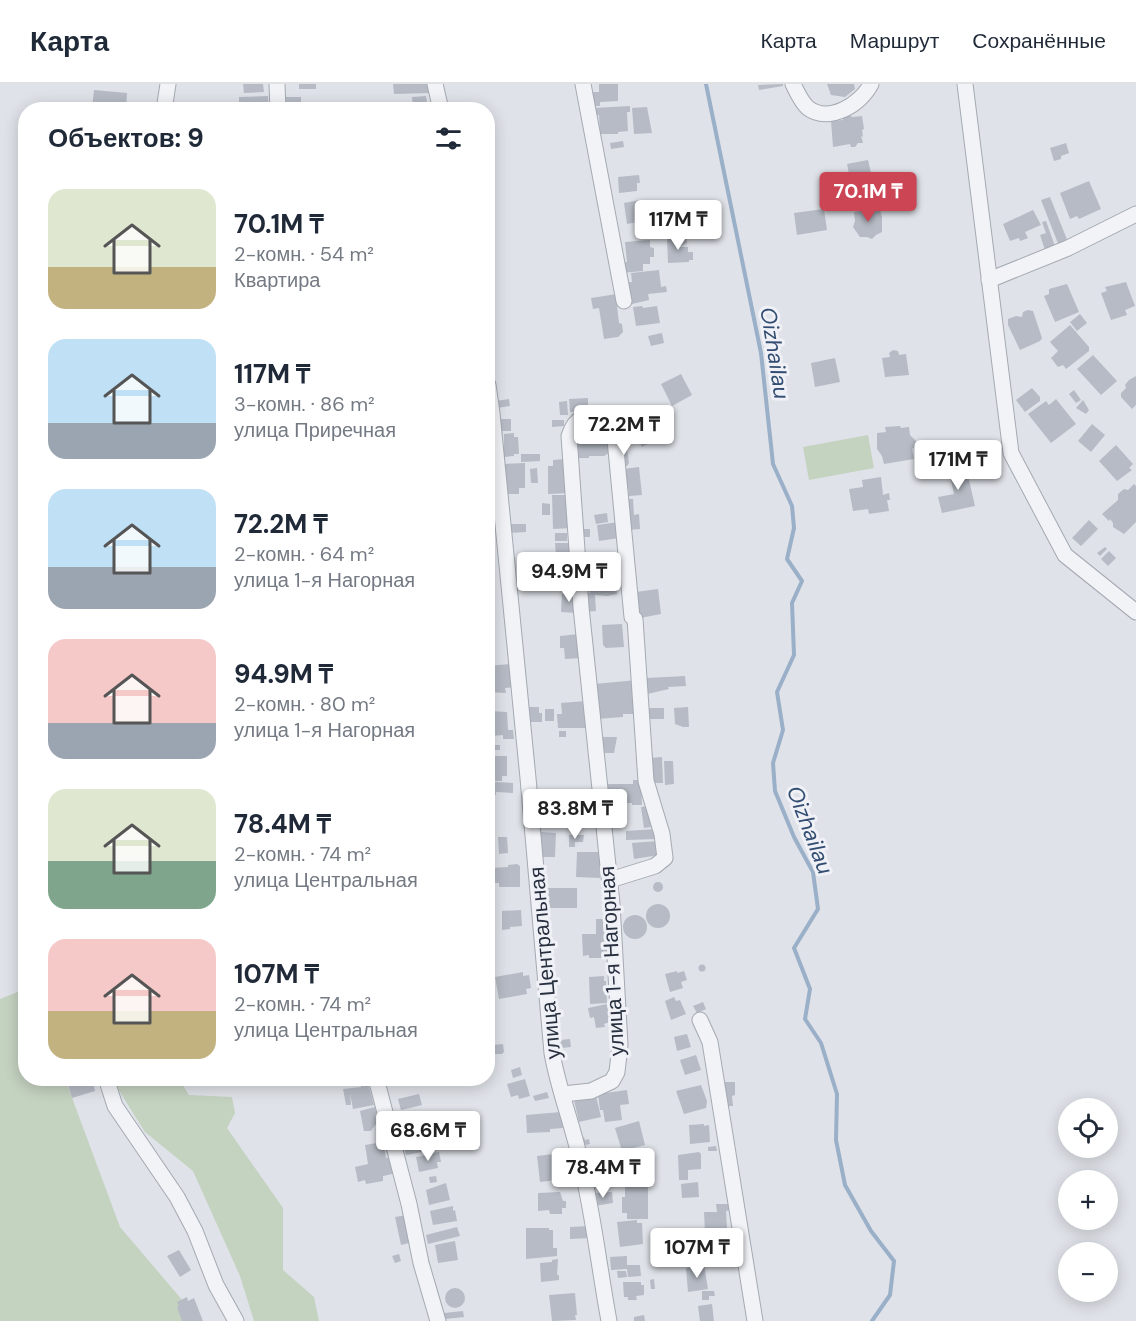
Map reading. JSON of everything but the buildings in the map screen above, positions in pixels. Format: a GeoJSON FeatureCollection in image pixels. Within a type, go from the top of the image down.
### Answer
{"type":"FeatureCollection","features":[{"type":"Feature","properties":{"kind":"street"},"geometry":{"type":"LineString","coordinates":[[165,102],[168,84]]}},
{"type":"Feature","properties":{"kind":"street"},"geometry":{"type":"LineString","coordinates":[[277,84],[278,102]]}},
{"type":"Feature","properties":{"kind":"street"},"geometry":{"type":"LineString","coordinates":[[435,84],[439,102]]}},
{"type":"Feature","properties":{"kind":"street"},"geometry":{"type":"LineString","coordinates":[[583,84],[624,301]]}},
{"type":"Feature","properties":{"kind":"street"},"geometry":{"type":"LineString","coordinates":[[793,84],[807,107],[826,114],[841,111],[853,104],[864,96],[871,84]]}},
{"type":"Feature","properties":{"kind":"street"},"geometry":{"type":"LineString","coordinates":[[965,84],[1011,453],[1065,555],[1136,612]]}},
{"type":"Feature","properties":{"kind":"street"},"geometry":{"type":"LineString","coordinates":[[989,280],[1068,248],[1136,214]]}},
{"type":"Feature","properties":{"kind":"street","name":"улица 1-я Нагорная"},"geometry":{"type":"LineString","coordinates":[[563,1094],[579,1094],[597,1089],[612,1081],[616,1072],[620,1045],[610,880],[577,561],[570,436],[573,426],[581,418],[603,419],[614,429],[632,617],[635,619],[645,769],[666,858],[655,866],[610,880]]}},
{"type":"Feature","properties":{"kind":"street","name":"улица Центральная"},"geometry":{"type":"LineString","coordinates":[[495,442],[518,665],[552,1053],[557,1079],[581,1161],[609,1321]]}},
{"type":"Feature","properties":{"kind":"street"},"geometry":{"type":"LineString","coordinates":[[700,1020],[710,1042],[755,1321]]}},
{"type":"Feature","properties":{"kind":"street"},"geometry":{"type":"LineString","coordinates":[[108,1086],[115,1106],[177,1197],[195,1231],[216,1285],[236,1321]]}},
{"type":"Feature","properties":{"kind":"street"},"geometry":{"type":"LineString","coordinates":[[378,1086],[438,1321]]}},
{"type":"Feature","properties":{"kind":"green space"},"geometry":{"type":"Polygon","coordinates":[[[868,435],[874,468],[809,480],[803,447],[868,435]]]}},
{"type":"Feature","properties":{"kind":"green space"},"geometry":{"type":"Polygon","coordinates":[[[18,992],[18,1086],[68,1086],[120,1227],[200,1321],[0,1321],[0,999],[18,992]]]}},
{"type":"Feature","properties":{"kind":"green space"},"geometry":{"type":"Polygon","coordinates":[[[116,1086],[183,1086],[189,1095],[232,1097],[235,1113],[227,1128],[283,1208],[283,1270],[314,1297],[319,1321],[254,1321],[240,1276],[193,1171],[145,1132],[116,1086]]]}},
{"type":"Feature","properties":{"kind":"waterway","name":"Oizhailau"},"geometry":{"type":"LineString","coordinates":[[706,84],[761,353],[773,464],[792,506],[794,528],[787,559],[802,581],[792,603],[794,655],[777,692],[783,730],[773,763],[775,791],[794,837],[813,872],[818,909],[794,948],[810,989],[805,1019],[821,1043],[837,1094],[836,1140],[845,1185],[871,1231],[894,1261],[890,1295],[872,1321]]}}]}
